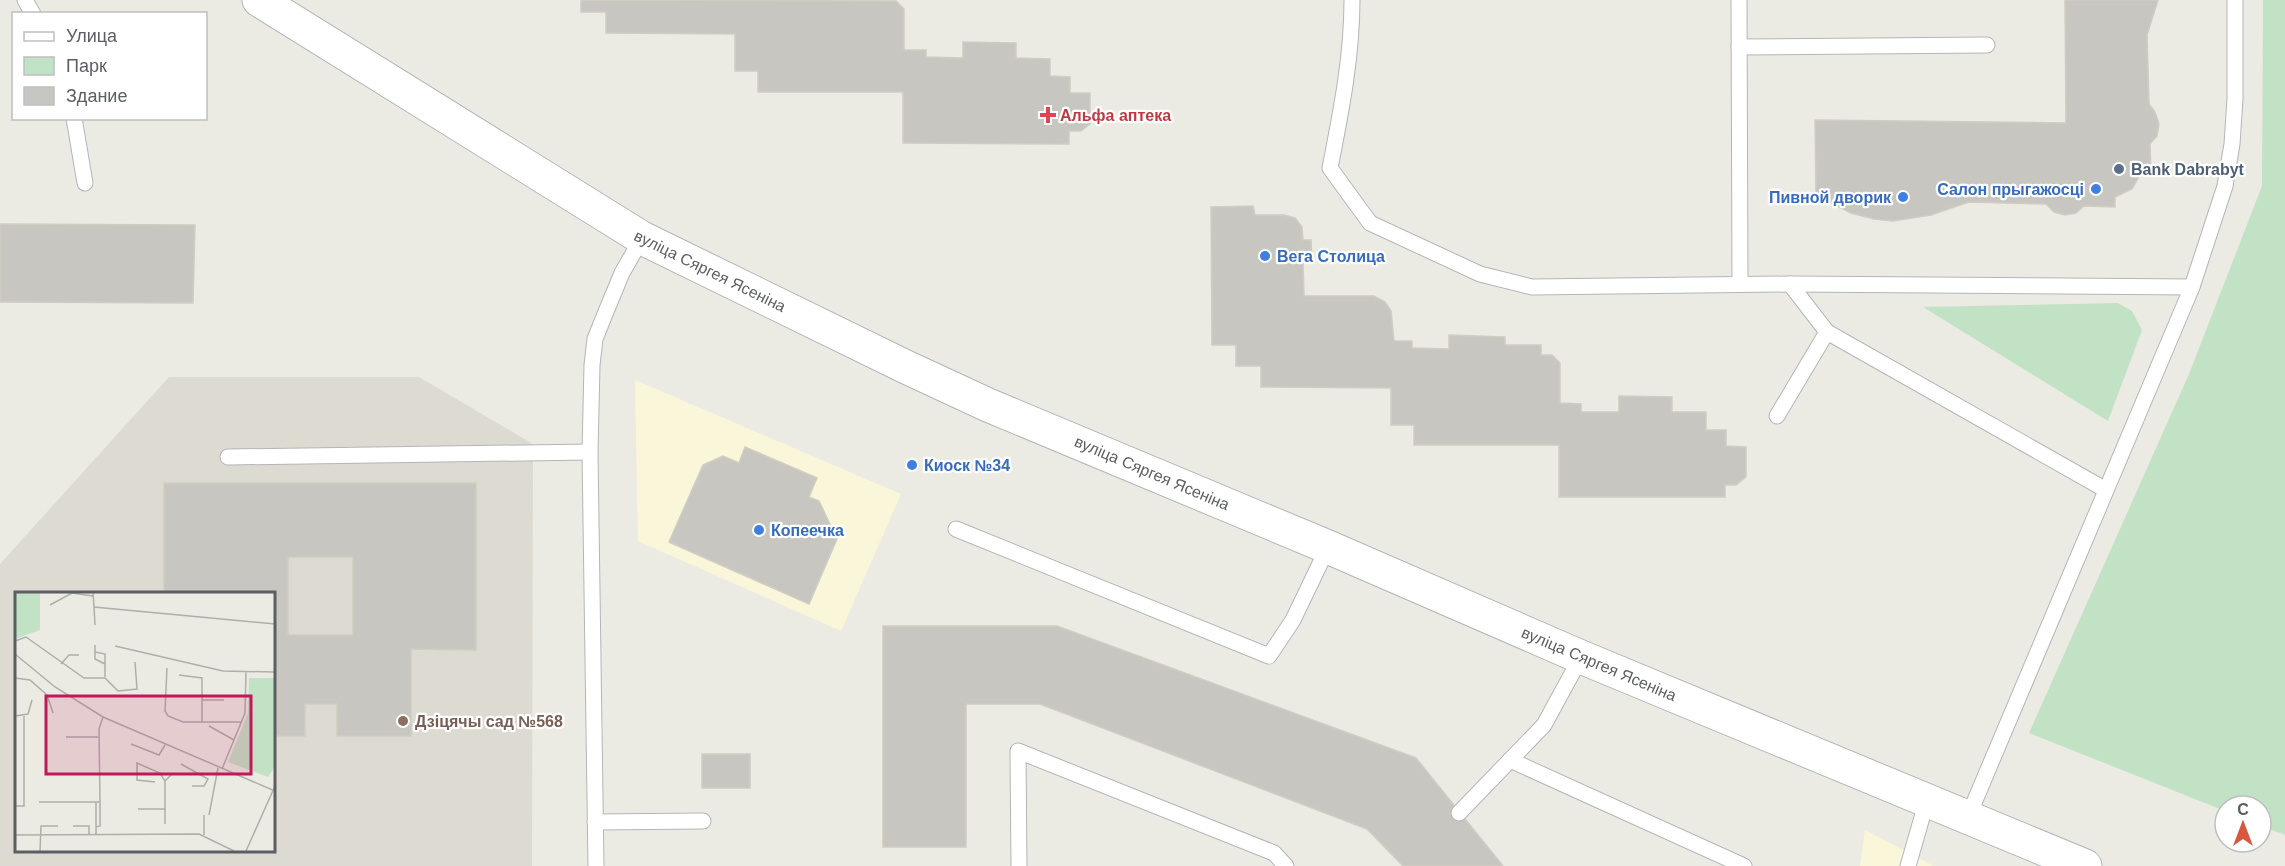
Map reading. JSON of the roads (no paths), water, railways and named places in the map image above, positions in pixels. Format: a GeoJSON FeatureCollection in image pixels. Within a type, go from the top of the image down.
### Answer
{"type":"FeatureCollection","features":[{"type":"Feature","properties":{"kind":"main road","name":"вуліца Сяргея Ясеніна"},"geometry":{"type":"LineString","coordinates":[[259,0],[642,238],[988,405],[1328,547],[1581,657],[2085,866]]}},
{"type":"Feature","properties":{"kind":"lane"},"geometry":{"type":"LineString","coordinates":[[1352,0],[1352,36],[1330,168],[1370,223],[1480,274],[1532,287],[1740,284],[2192,287]]}},
{"type":"Feature","properties":{"kind":"lane"},"geometry":{"type":"LineString","coordinates":[[1739,0],[1740,284]]}},
{"type":"Feature","properties":{"kind":"lane"},"geometry":{"type":"LineString","coordinates":[[1968,817],[2192,287],[2225,186],[2230,154],[2235,99],[2235,0]]}},
{"type":"Feature","properties":{"kind":"lane"},"geometry":{"type":"LineString","coordinates":[[1739,47],[1987,45]]}},
{"type":"Feature","properties":{"kind":"lane"},"geometry":{"type":"LineString","coordinates":[[74,120],[85,183]]}},
{"type":"Feature","properties":{"kind":"lane"},"geometry":{"type":"LineString","coordinates":[[596,866],[590,452],[591,365],[595,339],[622,273],[642,238]]}},
{"type":"Feature","properties":{"kind":"lane"},"geometry":{"type":"LineString","coordinates":[[1790,284],[1827,332],[2106,490]]}},
{"type":"Feature","properties":{"kind":"lane"},"geometry":{"type":"LineString","coordinates":[[1777,416],[1827,332]]}},
{"type":"Feature","properties":{"kind":"lane"},"geometry":{"type":"LineString","coordinates":[[228,458],[590,452]]}},
{"type":"Feature","properties":{"kind":"lane"},"geometry":{"type":"LineString","coordinates":[[956,529],[1269,656],[1293,620],[1328,547]]}},
{"type":"Feature","properties":{"kind":"lane"},"geometry":{"type":"LineString","coordinates":[[1459,813],[1544,725],[1581,657]]}},
{"type":"Feature","properties":{"kind":"lane"},"geometry":{"type":"LineString","coordinates":[[1019,866],[1018,751],[1274,853],[1286,866]]}},
{"type":"Feature","properties":{"kind":"lane"},"geometry":{"type":"LineString","coordinates":[[1510,760],[1744,866]]}},
{"type":"Feature","properties":{"kind":"lane"},"geometry":{"type":"LineString","coordinates":[[1908,866],[1927,800]]}},
{"type":"Feature","properties":{"kind":"lane"},"geometry":{"type":"LineString","coordinates":[[595,822],[703,821]]}},
{"type":"Feature","properties":{"kind":"place","name":"Альфа аптека"},"geometry":{"type":"Point","coordinates":[1048,115]}},
{"type":"Feature","properties":{"kind":"place","name":"Bank Dabrabyt"},"geometry":{"type":"Point","coordinates":[2119,169]}},
{"type":"Feature","properties":{"kind":"place","name":"Салон прыгажосці"},"geometry":{"type":"Point","coordinates":[2096,189]}},
{"type":"Feature","properties":{"kind":"place","name":"Пивной дворик"},"geometry":{"type":"Point","coordinates":[1903,197]}},
{"type":"Feature","properties":{"kind":"place","name":"Вега Столица"},"geometry":{"type":"Point","coordinates":[1265,256]}},
{"type":"Feature","properties":{"kind":"place","name":"Киоск №34"},"geometry":{"type":"Point","coordinates":[912,465]}},
{"type":"Feature","properties":{"kind":"place","name":"Копеечка"},"geometry":{"type":"Point","coordinates":[759,530]}},
{"type":"Feature","properties":{"kind":"place","name":"Дзіцячы сад №568"},"geometry":{"type":"Point","coordinates":[403,721]}}]}
